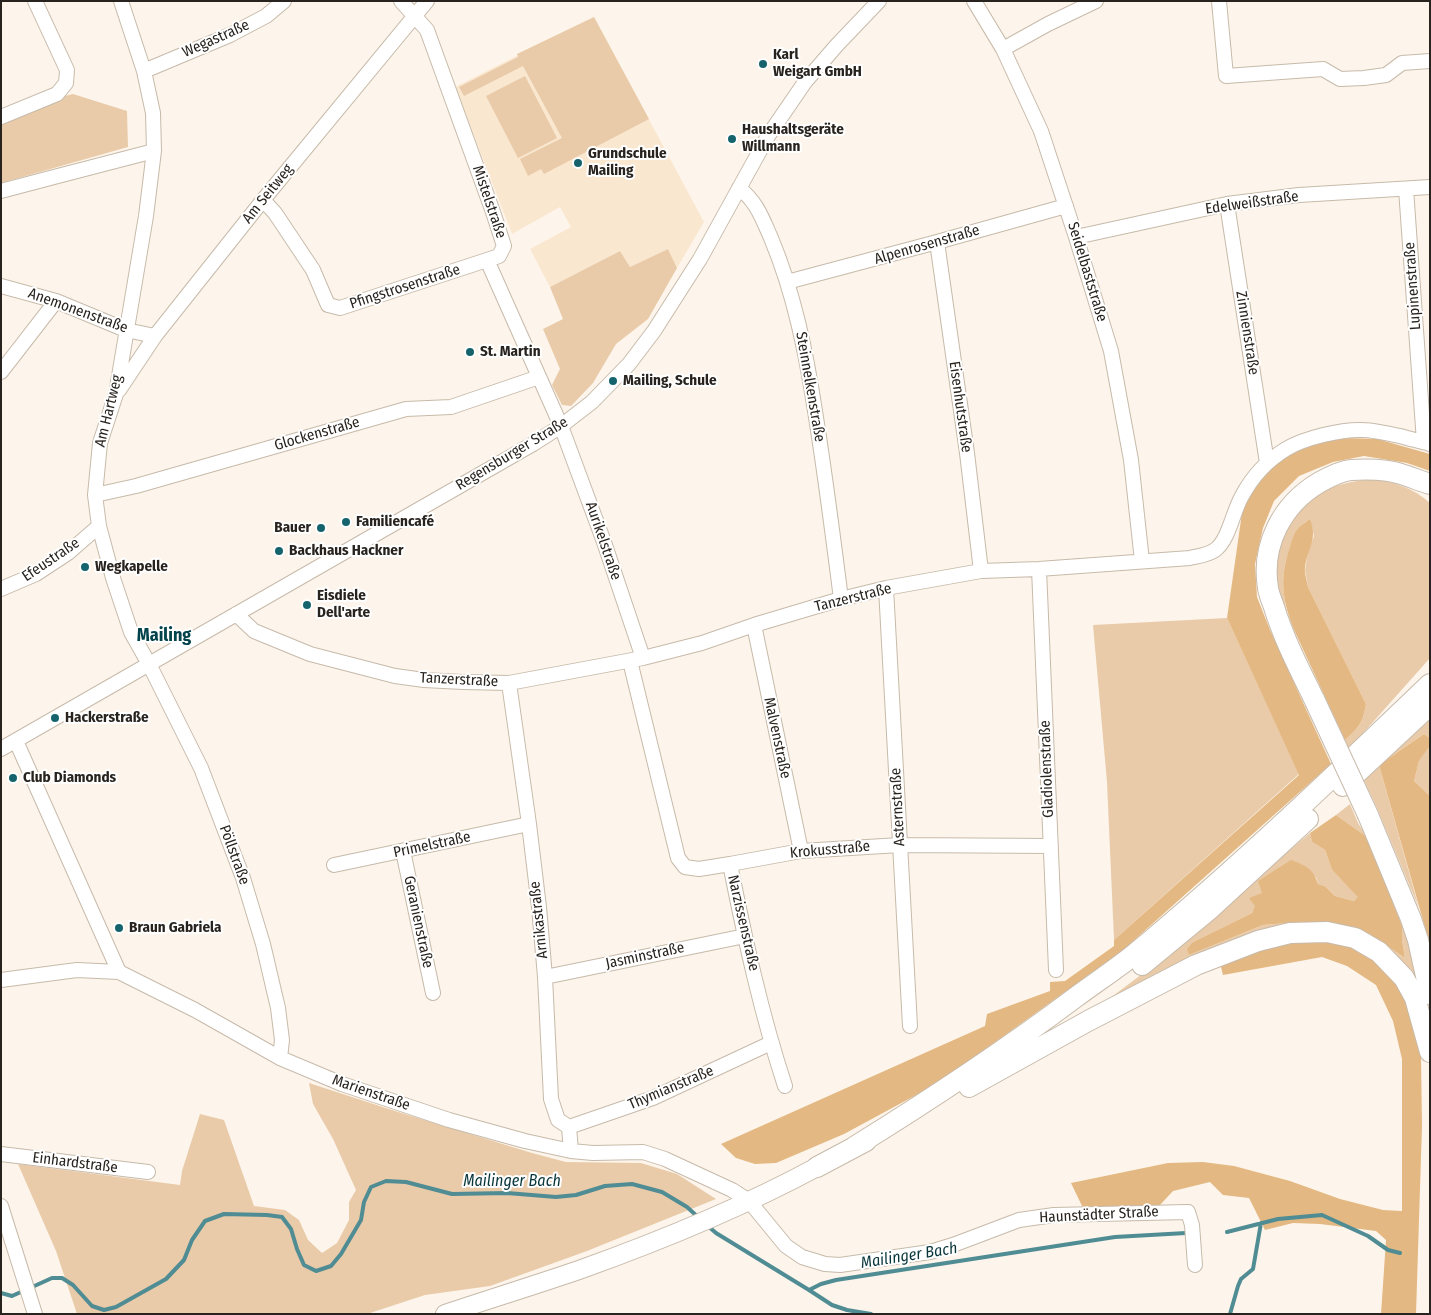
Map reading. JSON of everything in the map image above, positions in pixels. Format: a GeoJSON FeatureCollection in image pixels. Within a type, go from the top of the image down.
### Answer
{"type":"FeatureCollection","features":[{"type":"Feature","properties":{"kind":"highway"},"geometry":{"type":"LineString","coordinates":[[1425,485],[1399,473],[1350,470],[1338,473],[1311,487],[1300,496],[1279,522],[1270,540],[1266,562],[1268,589],[1281,631],[1368,815],[1411,919],[1418,940],[1430,994]]}},
{"type":"Feature","properties":{"kind":"highway"},"geometry":{"type":"LineString","coordinates":[[1408,704],[1430,674]]}},
{"type":"Feature","properties":{"kind":"highway"},"geometry":{"type":"LineString","coordinates":[[854,1147],[973,1071],[1136,953],[1313,796],[1430,684]]}},
{"type":"Feature","properties":{"kind":"highway"},"geometry":{"type":"LineString","coordinates":[[978,1083],[1066,1022],[1210,909],[1430,706]]}},
{"type":"Feature","properties":{"kind":"highway"},"geometry":{"type":"LineString","coordinates":[[817,1167],[916,1117],[1088,1021],[1196,965],[1258,941],[1290,933],[1327,932],[1354,938],[1379,952],[1404,978],[1415,998],[1430,1052]]}},
{"type":"Feature","properties":{"kind":"main road"},"geometry":{"type":"LineString","coordinates":[[445,1314],[579,1270],[682,1230],[725,1212],[817,1167]]}},
{"type":"Feature","properties":{"kind":"street"},"geometry":{"type":"LineString","coordinates":[[1,117],[57,94],[66,83],[67,70],[35,1]]}},
{"type":"Feature","properties":{"kind":"street","name":"Am Hartweg"},"geometry":{"type":"LineString","coordinates":[[120,1],[144,71],[153,113],[154,151],[146,216],[116,394],[100,443],[95,494],[99,526],[130,632],[149,664]]}},
{"type":"Feature","properties":{"kind":"street"},"geometry":{"type":"LineString","coordinates":[[263,1],[266,16]]}},
{"type":"Feature","properties":{"kind":"street","name":"Wegastraße"},"geometry":{"type":"LineString","coordinates":[[144,71],[230,35],[266,16],[284,1]]}},
{"type":"Feature","properties":{"kind":"street","name":"Mistelstraße"},"geometry":{"type":"LineString","coordinates":[[401,1],[427,30],[504,246],[499,256],[487,260],[561,426]]}},
{"type":"Feature","properties":{"kind":"street","name":"Am Seitweg"},"geometry":{"type":"LineString","coordinates":[[116,394],[155,336],[263,200],[428,1]]}},
{"type":"Feature","properties":{"kind":"street","name":"Seidelbaststraße"},"geometry":{"type":"LineString","coordinates":[[974,1],[1003,49],[1041,131],[1076,236],[1111,351],[1131,460],[1142,561]]}},
{"type":"Feature","properties":{"kind":"street"},"geometry":{"type":"LineString","coordinates":[[1003,49],[1048,24],[1096,1]]}},
{"type":"Feature","properties":{"kind":"street"},"geometry":{"type":"LineString","coordinates":[[1219,1],[1226,76],[1323,69],[1340,79],[1364,78],[1386,75],[1402,63],[1430,61]]}},
{"type":"Feature","properties":{"kind":"street","name":"Regensburger Straße"},"geometry":{"type":"LineString","coordinates":[[1,749],[533,444],[561,426],[592,402],[629,364],[654,331],[700,259],[768,136],[805,82],[876,2]]}},
{"type":"Feature","properties":{"kind":"street"},"geometry":{"type":"LineString","coordinates":[[1,191],[154,151]]}},
{"type":"Feature","properties":{"kind":"street","name":"Steinnelkenstraße"},"geometry":{"type":"LineString","coordinates":[[739,188],[749,196],[757,207],[775,248],[787,282],[806,353],[824,465],[841,599]]}},
{"type":"Feature","properties":{"kind":"street","name":"Edelweißstraße"},"geometry":{"type":"LineString","coordinates":[[1076,236],[1227,204],[1300,195],[1430,188]]}},
{"type":"Feature","properties":{"kind":"street","name":"Lupinenstraße"},"geometry":{"type":"LineString","coordinates":[[1406,189],[1427,443]]}},
{"type":"Feature","properties":{"kind":"street","name":"Pfingstrosenstraße"},"geometry":{"type":"LineString","coordinates":[[263,200],[275,213],[313,270],[328,306],[340,308],[487,260]]}},
{"type":"Feature","properties":{"kind":"street","name":"Zinnienstraße"},"geometry":{"type":"LineString","coordinates":[[1227,204],[1268,463]]}},
{"type":"Feature","properties":{"kind":"street","name":"Alpenrosenstraße"},"geometry":{"type":"LineString","coordinates":[[787,282],[1066,206]]}},
{"type":"Feature","properties":{"kind":"street","name":"Eisenhutstraße"},"geometry":{"type":"LineString","coordinates":[[937,242],[967,453],[981,571]]}},
{"type":"Feature","properties":{"kind":"street","name":"Anemonenstraße"},"geometry":{"type":"LineString","coordinates":[[1,286],[56,301],[126,330],[155,336]]}},
{"type":"Feature","properties":{"kind":"street"},"geometry":{"type":"LineString","coordinates":[[1,372],[56,301]]}},
{"type":"Feature","properties":{"kind":"street","name":"Glockenstraße"},"geometry":{"type":"LineString","coordinates":[[95,494],[136,486],[406,409],[451,407],[539,377]]}},
{"type":"Feature","properties":{"kind":"street","name":"Aurikelstraße"},"geometry":{"type":"LineString","coordinates":[[561,426],[604,542],[636,660]]}},
{"type":"Feature","properties":{"kind":"street","name":"Tanzerstraße"},"geometry":{"type":"LineString","coordinates":[[236,614],[254,631],[310,654],[396,676],[424,680],[508,683],[636,660],[702,643],[754,625],[841,599],[886,588],[981,571],[1039,569],[1190,558],[1205,555],[1216,549],[1225,538],[1241,496],[1252,480],[1268,463],[1287,448],[1318,436],[1343,431],[1363,430],[1387,433],[1427,443]]}},
{"type":"Feature","properties":{"kind":"street","name":"Efeustraße"},"geometry":{"type":"LineString","coordinates":[[1,590],[36,574],[68,553],[99,526]]}},
{"type":"Feature","properties":{"kind":"street","name":"Gladiolenstraße"},"geometry":{"type":"LineString","coordinates":[[1039,569],[1056,970]]}},
{"type":"Feature","properties":{"kind":"street","name":"Asternstraße"},"geometry":{"type":"LineString","coordinates":[[886,588],[910,1026]]}},
{"type":"Feature","properties":{"kind":"street","name":"Malvenstraße"},"geometry":{"type":"LineString","coordinates":[[754,625],[800,851]]}},
{"type":"Feature","properties":{"kind":"street","name":"Narzissenstraße"},"geometry":{"type":"LineString","coordinates":[[636,660],[678,858],[685,866],[699,868],[730,864],[771,1043],[785,1086]]}},
{"type":"Feature","properties":{"kind":"street","name":"Pöllstraße"},"geometry":{"type":"LineString","coordinates":[[149,664],[201,768],[243,878],[263,944],[278,1008],[282,1040],[280,1058]]}},
{"type":"Feature","properties":{"kind":"street","name":"Arnikastraße"},"geometry":{"type":"LineString","coordinates":[[508,683],[539,907],[545,977],[551,1099],[558,1120],[569,1127]]}},
{"type":"Feature","properties":{"kind":"street"},"geometry":{"type":"LineString","coordinates":[[16,741],[119,972]]}},
{"type":"Feature","properties":{"kind":"street","name":"Primelstraße"},"geometry":{"type":"LineString","coordinates":[[334,865],[529,824]]}},
{"type":"Feature","properties":{"kind":"street","name":"Krokusstraße"},"geometry":{"type":"LineString","coordinates":[[730,864],[800,851],[900,845],[1051,846]]}},
{"type":"Feature","properties":{"kind":"street","name":"Geranienstraße"},"geometry":{"type":"LineString","coordinates":[[403,851],[433,992]]}},
{"type":"Feature","properties":{"kind":"street","name":"Jasminstraße"},"geometry":{"type":"LineString","coordinates":[[545,977],[745,936]]}},
{"type":"Feature","properties":{"kind":"street","name":"Marienstraße"},"geometry":{"type":"LineString","coordinates":[[1,980],[76,970],[119,972],[195,1010],[280,1058],[342,1084],[449,1120],[525,1141],[571,1151],[593,1153],[644,1152],[724,1186],[748,1201]]}},
{"type":"Feature","properties":{"kind":"street","name":"Thymianstraße"},"geometry":{"type":"LineString","coordinates":[[569,1127],[652,1098],[771,1043]]}},
{"type":"Feature","properties":{"kind":"street"},"geometry":{"type":"LineString","coordinates":[[569,1127],[571,1151]]}},
{"type":"Feature","properties":{"kind":"street","name":"Einhardstraße"},"geometry":{"type":"LineString","coordinates":[[1,1154],[148,1172]]}},
{"type":"Feature","properties":{"kind":"street","name":"Haunstädter Straße"},"geometry":{"type":"LineString","coordinates":[[748,1201],[786,1246],[802,1257],[824,1264],[840,1265],[930,1252],[954,1246],[1019,1220],[1054,1215],[1188,1212],[1192,1225],[1195,1265]]}},
{"type":"Feature","properties":{"kind":"street"},"geometry":{"type":"LineString","coordinates":[[1,1206],[35,1312]]}},
{"type":"Feature","properties":{"kind":"shaded area","name":"Grundschule Mailing"},"geometry":{"type":"Polygon","coordinates":[[[594,17],[704,222],[677,268],[668,249],[630,267],[620,251],[550,287],[530,249],[571,227],[560,207],[512,234],[455,87],[594,17]]]}},
{"type":"Feature","properties":{"kind":"shaded area"},"geometry":{"type":"Polygon","coordinates":[[[594,17],[649,119],[544,174],[541,169],[528,176],[520,159],[562,138],[523,66],[464,96],[459,87],[518,57],[517,54],[594,17]]]}},
{"type":"Feature","properties":{"kind":"shaded area"},"geometry":{"type":"Polygon","coordinates":[[[525,76],[557,138],[518,158],[486,96],[525,76]]]}},
{"type":"Feature","properties":{"kind":"shaded area"},"geometry":{"type":"Polygon","coordinates":[[[73,94],[127,111],[128,147],[1,183],[1,123],[73,94]]]}},
{"type":"Feature","properties":{"kind":"shaded area"},"geometry":{"type":"Polygon","coordinates":[[[668,249],[677,268],[648,319],[616,344],[593,383],[571,406],[562,405],[552,385],[560,369],[543,329],[563,319],[550,287],[620,251],[630,267],[668,249]]]}},
{"type":"Feature","properties":{"kind":"shaded area"},"geometry":{"type":"Polygon","coordinates":[[[1343,438],[1377,439],[1430,454],[1430,471],[1407,463],[1364,456],[1333,462],[1299,476],[1274,501],[1263,528],[1255,564],[1257,597],[1331,764],[1122,951],[931,1087],[844,1134],[776,1163],[755,1164],[736,1158],[721,1144],[985,1026],[987,1014],[1050,991],[1050,982],[1065,981],[1114,946],[1114,940],[1299,775],[1227,618],[1243,506],[1271,466],[1306,446],[1343,438]]]}},
{"type":"Feature","properties":{"kind":"shaded area"},"geometry":{"type":"Polygon","coordinates":[[[1373,479],[1403,486],[1417,493],[1430,503],[1430,658],[1349,749],[1345,740],[1360,724],[1366,704],[1308,587],[1305,570],[1308,552],[1314,536],[1310,519],[1300,526],[1288,552],[1283,586],[1287,613],[1277,583],[1277,561],[1283,537],[1289,525],[1296,514],[1314,497],[1336,486],[1373,479]]]}},
{"type":"Feature","properties":{"kind":"shaded area"},"geometry":{"type":"Polygon","coordinates":[[[1310,519],[1313,538],[1305,569],[1308,587],[1366,704],[1360,724],[1345,740],[1295,632],[1285,600],[1284,569],[1293,537],[1297,530],[1310,519]]]}},
{"type":"Feature","properties":{"kind":"shaded area"},"geometry":{"type":"Polygon","coordinates":[[[1227,618],[1299,774],[1114,940],[1107,782],[1093,625],[1227,618]]]}},
{"type":"Feature","properties":{"kind":"shaded area"},"geometry":{"type":"Polygon","coordinates":[[[1430,718],[1430,738],[1424,734],[1383,763],[1430,718]]]}},
{"type":"Feature","properties":{"kind":"shaded area"},"geometry":{"type":"Polygon","coordinates":[[[1424,734],[1430,738],[1430,746],[1419,761],[1414,781],[1430,796],[1430,945],[1379,765],[1424,734]]]}},
{"type":"Feature","properties":{"kind":"shaded area"},"geometry":{"type":"Polygon","coordinates":[[[1430,746],[1430,796],[1414,781],[1419,761],[1430,746]]]}},
{"type":"Feature","properties":{"kind":"shaded area"},"geometry":{"type":"Polygon","coordinates":[[[1379,766],[1419,908],[1364,780],[1379,766]]]}},
{"type":"Feature","properties":{"kind":"shaded area"},"geometry":{"type":"Polygon","coordinates":[[[1350,804],[1358,823],[1367,837],[1336,815],[1350,804]]]}},
{"type":"Feature","properties":{"kind":"shaded area"},"geometry":{"type":"Polygon","coordinates":[[[1336,815],[1367,837],[1402,926],[1405,958],[1371,935],[1345,927],[1301,922],[1263,925],[1189,955],[1187,949],[1193,942],[1252,913],[1255,906],[1249,898],[1262,893],[1258,881],[1291,860],[1308,868],[1314,874],[1318,884],[1325,886],[1335,896],[1354,901],[1358,897],[1332,870],[1325,850],[1312,842],[1310,833],[1336,815]]]}},
{"type":"Feature","properties":{"kind":"shaded area"},"geometry":{"type":"Polygon","coordinates":[[[1310,833],[1312,842],[1325,850],[1332,870],[1359,897],[1354,901],[1335,896],[1325,886],[1318,884],[1316,877],[1262,893],[1252,913],[1193,942],[1189,955],[1263,925],[1301,922],[1345,927],[1310,926],[1085,1017],[1154,965],[1310,833]]]}},
{"type":"Feature","properties":{"kind":"shaded area"},"geometry":{"type":"Polygon","coordinates":[[[1402,926],[1413,955],[1421,991],[1392,953],[1371,935],[1405,958],[1402,926]]]}},
{"type":"Feature","properties":{"kind":"shaded area"},"geometry":{"type":"Polygon","coordinates":[[[1300,941],[1338,941],[1369,954],[1397,976],[1413,1011],[1421,1057],[1422,1126],[1416,1314],[1381,1314],[1386,1240],[1376,1231],[1320,1224],[1293,1223],[1265,1230],[1249,1198],[1223,1195],[1210,1182],[1173,1191],[1160,1205],[1083,1208],[1071,1183],[1168,1163],[1203,1162],[1234,1166],[1290,1181],[1340,1199],[1383,1210],[1402,1211],[1402,1059],[1393,1021],[1376,985],[1347,966],[1322,957],[1223,975],[1220,963],[1264,948],[1300,941]]]}},
{"type":"Feature","properties":{"kind":"shaded area"},"geometry":{"type":"Polygon","coordinates":[[[309,1083],[566,1162],[641,1163],[677,1174],[716,1199],[587,1251],[490,1286],[425,1295],[367,1314],[77,1314],[56,1251],[18,1164],[180,1185],[182,1171],[200,1114],[224,1120],[254,1206],[285,1210],[299,1220],[308,1240],[322,1253],[337,1243],[349,1220],[349,1202],[356,1190],[333,1139],[313,1104],[309,1083]]]}},
{"type":"Feature","properties":{"kind":"waterway","name":"Mailinger Bach"},"geometry":{"type":"LineString","coordinates":[[30,1288],[52,1278],[62,1278],[73,1285],[92,1306],[104,1310],[116,1307],[166,1279],[184,1260],[192,1240],[205,1221],[224,1214],[282,1217],[291,1229],[304,1265],[316,1271],[331,1266],[341,1254],[361,1220],[364,1202],[371,1187],[386,1181],[406,1182],[452,1194],[507,1193],[556,1197],[576,1195],[605,1186],[632,1184],[662,1192],[687,1207],[699,1218]]}},
{"type":"Feature","properties":{"kind":"waterway","name":"Mailinger Bach"},"geometry":{"type":"LineString","coordinates":[[1227,1232],[1278,1219],[1322,1215],[1368,1236],[1388,1250],[1400,1253]]}},
{"type":"Feature","properties":{"kind":"waterway"},"geometry":{"type":"LineString","coordinates":[[1230,1314],[1241,1279],[1253,1269],[1261,1223]]}},
{"type":"Feature","properties":{"kind":"waterway","name":"Mailinger Bach"},"geometry":{"type":"LineString","coordinates":[[708,1226],[716,1233],[809,1290],[836,1280],[1115,1237],[1186,1233]]}},
{"type":"Feature","properties":{"kind":"waterway"},"geometry":{"type":"LineString","coordinates":[[809,1290],[832,1305],[871,1314]]}},
{"type":"Feature","properties":{"kind":"waterway","name":"Mailinger Bach"},"geometry":{"type":"LineString","coordinates":[[1,1293],[12,1296],[23,1291]]}},
{"type":"Feature","properties":{"kind":"place","name":"Karl Weigart GmbH"},"geometry":{"type":"Point","coordinates":[763,64]}},
{"type":"Feature","properties":{"kind":"place","name":"Haushaltsgeräte Willmann"},"geometry":{"type":"Point","coordinates":[732,139]}},
{"type":"Feature","properties":{"kind":"place","name":"Grundschule Mailing"},"geometry":{"type":"Point","coordinates":[578,163]}},
{"type":"Feature","properties":{"kind":"place","name":"St. Martin"},"geometry":{"type":"Point","coordinates":[470,352]}},
{"type":"Feature","properties":{"kind":"place","name":"Mailing, Schule"},"geometry":{"type":"Point","coordinates":[613,381]}},
{"type":"Feature","properties":{"kind":"place","name":"Familiencafé"},"geometry":{"type":"Point","coordinates":[346,522]}},
{"type":"Feature","properties":{"kind":"place","name":"Bauer"},"geometry":{"type":"Point","coordinates":[321,528]}},
{"type":"Feature","properties":{"kind":"place","name":"Backhaus Hackner"},"geometry":{"type":"Point","coordinates":[279,551]}},
{"type":"Feature","properties":{"kind":"place","name":"Wegkapelle"},"geometry":{"type":"Point","coordinates":[85,567]}},
{"type":"Feature","properties":{"kind":"place","name":"Eisdiele Dell'arte"},"geometry":{"type":"Point","coordinates":[307,605]}},
{"type":"Feature","properties":{"kind":"place","name":"Hackerstraße"},"geometry":{"type":"Point","coordinates":[55,718]}},
{"type":"Feature","properties":{"kind":"place","name":"Club Diamonds"},"geometry":{"type":"Point","coordinates":[13,778]}},
{"type":"Feature","properties":{"kind":"place","name":"Braun Gabriela"},"geometry":{"type":"Point","coordinates":[119,928]}},
{"type":"Feature","properties":{"kind":"district","name":"Mailing"},"geometry":{"type":"Point","coordinates":[164,636]}}]}
